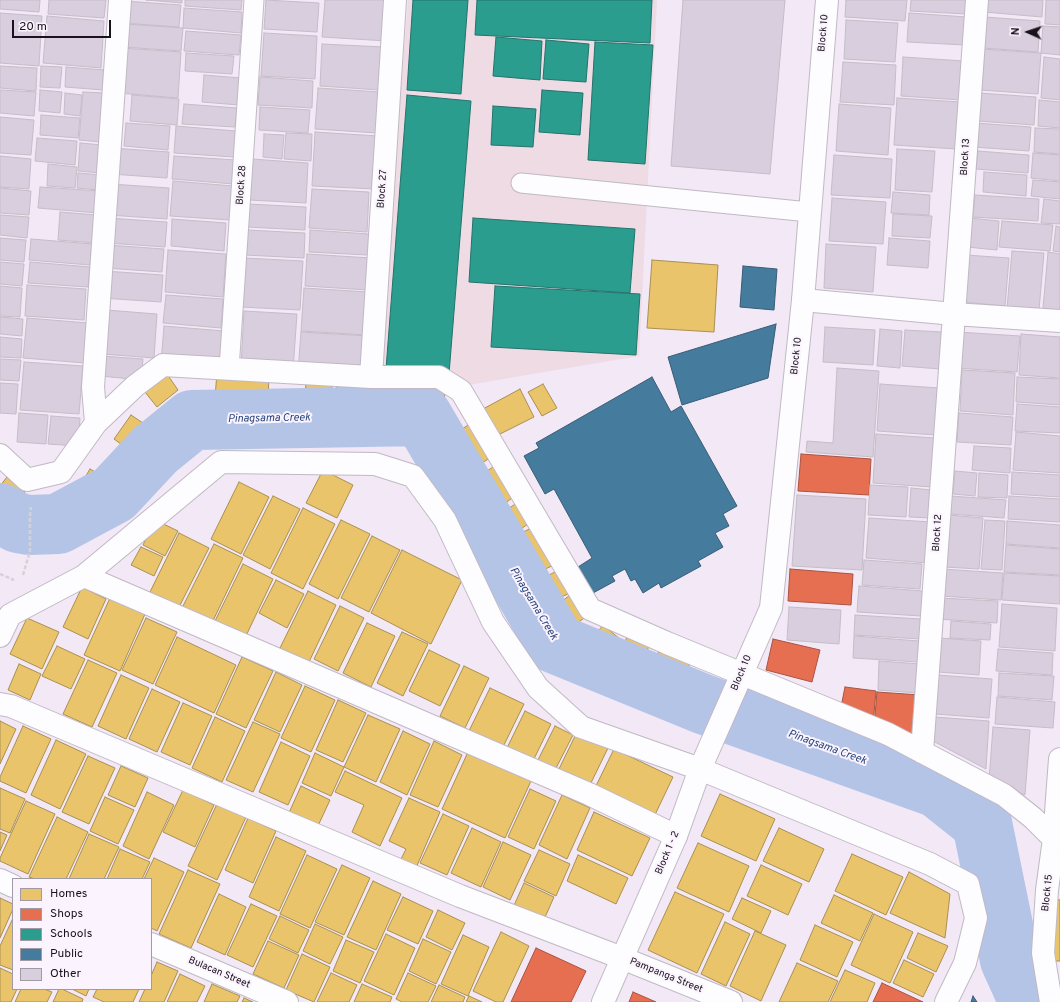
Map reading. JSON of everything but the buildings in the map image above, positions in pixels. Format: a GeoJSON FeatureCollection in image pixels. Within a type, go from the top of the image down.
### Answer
{"type":"FeatureCollection","features":[{"type":"Feature","properties":{"kind":"street"},"geometry":{"type":"LineString","coordinates":[[96,423],[93,387],[120,0]]}},
{"type":"Feature","properties":{"kind":"street","name":"Block 27"},"geometry":{"type":"LineString","coordinates":[[371,377],[395,0]]}},
{"type":"Feature","properties":{"kind":"street","name":"Block 10"},"geometry":{"type":"LineString","coordinates":[[729,703],[770,608],[803,300],[827,0]]}},
{"type":"Feature","properties":{"kind":"street","name":"Block 13"},"geometry":{"type":"LineString","coordinates":[[954,314],[977,0]]}},
{"type":"Feature","properties":{"kind":"street"},"geometry":{"type":"LineString","coordinates":[[803,300],[954,314],[1060,321]]}},
{"type":"Feature","properties":{"kind":"street","name":"Block 12"},"geometry":{"type":"LineString","coordinates":[[922,752],[954,314]]}},
{"type":"Feature","properties":{"kind":"street"},"geometry":{"type":"LineString","coordinates":[[0,455],[27,480],[61,472],[96,423],[135,386],[163,365],[371,377],[439,377],[461,392],[590,609],[888,734],[1004,795],[1033,818],[1054,839]]}},
{"type":"Feature","properties":{"kind":"street"},"geometry":{"type":"LineString","coordinates":[[0,636],[10,615],[84,576],[221,462],[375,464],[413,476],[445,520],[493,622],[538,688],[581,727],[700,769],[930,864],[968,884],[976,918],[965,963],[946,1002]]}},
{"type":"Feature","properties":{"kind":"street"},"geometry":{"type":"LineString","coordinates":[[84,576],[589,794],[676,836]]}},
{"type":"Feature","properties":{"kind":"street","name":"Block 1 - 2"},"geometry":{"type":"LineString","coordinates":[[603,1002],[676,836],[700,769],[729,703]]}},
{"type":"Feature","properties":{"kind":"street","name":"Pampanga Street"},"geometry":{"type":"LineString","coordinates":[[0,704],[11,706],[460,896],[732,1002]]}},
{"type":"Feature","properties":{"kind":"street","name":"Block 15"},"geometry":{"type":"LineString","coordinates":[[1051,1002],[1043,953],[1047,890],[1054,839],[1060,759]]}},
{"type":"Feature","properties":{"kind":"street"},"geometry":{"type":"LineString","coordinates":[[0,880],[12,886]]}},
{"type":"Feature","properties":{"kind":"street","name":"Bulacan Street"},"geometry":{"type":"LineString","coordinates":[[152,944],[287,1002]]}},
{"type":"Feature","properties":{"kind":"lane","name":"Block 28"},"geometry":{"type":"LineString","coordinates":[[229,369],[254,0]]}},
{"type":"Feature","properties":{"kind":"lane"},"geometry":{"type":"LineString","coordinates":[[521,183],[810,212]]}},
{"type":"Feature","properties":{"kind":"path"},"geometry":{"type":"LineString","coordinates":[[30,514],[30,551]]}},
{"type":"Feature","properties":{"kind":"path"},"geometry":{"type":"LineString","coordinates":[[0,574],[20,583]]}},
{"type":"Feature","properties":{"kind":"shaded area"},"geometry":{"type":"Polygon","coordinates":[[[408,0],[657,0],[639,356],[462,386],[378,377],[408,0]]]}},
{"type":"Feature","properties":{"kind":"waterway","name":"Pinagsama Creek"},"geometry":{"type":"LineString","coordinates":[[0,513],[18,523],[29,525],[58,524],[114,494],[155,450],[192,420],[422,416],[556,644],[703,704],[938,788],[982,823],[1010,960],[1029,1002]]}}]}
